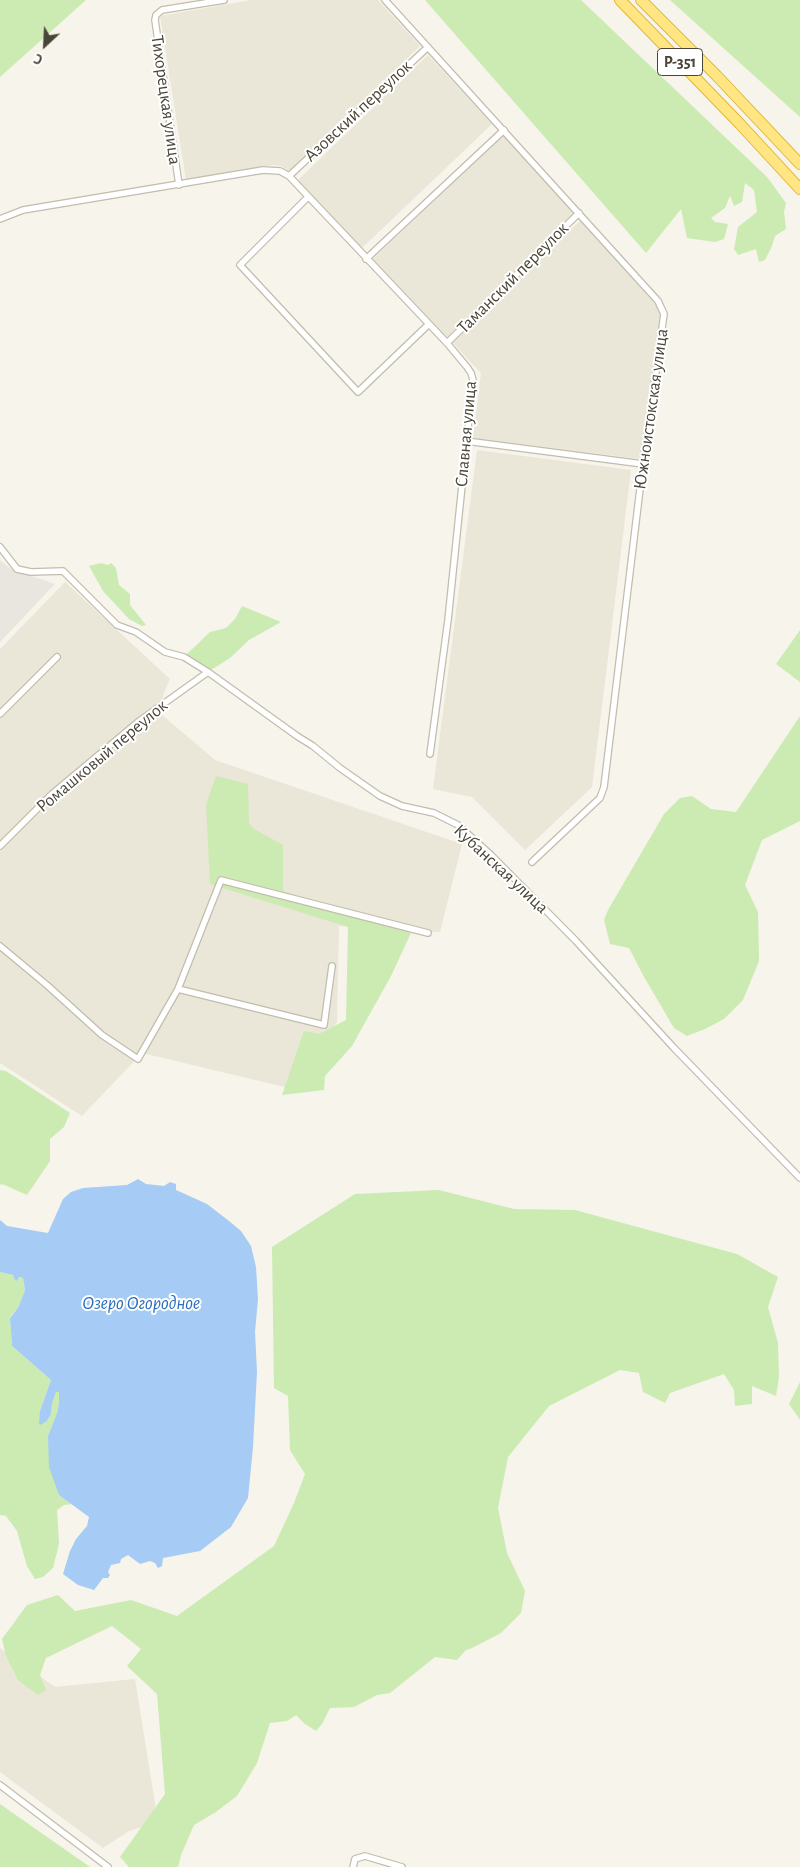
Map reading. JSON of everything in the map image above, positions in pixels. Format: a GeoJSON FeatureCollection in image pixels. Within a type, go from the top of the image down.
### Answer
{"type":"FeatureCollection","features":[{"type":"Feature","properties":{"kind":"highway","name":"Р-351"},"geometry":{"type":"LineString","coordinates":[[620,0],[800,189]]}},
{"type":"Feature","properties":{"kind":"highway","name":"Р-351"},"geometry":{"type":"LineString","coordinates":[[641,0],[717,76],[800,164]]}},
{"type":"Feature","properties":{"kind":"street","name":"Тихорецкая улица"},"geometry":{"type":"LineString","coordinates":[[179,185],[154,22],[156,15],[162,10],[224,0]]}},
{"type":"Feature","properties":{"kind":"street","name":"Южноистокская улица"},"geometry":{"type":"LineString","coordinates":[[385,0],[579,213],[664,310],[643,464],[604,787],[600,798],[532,862]]}},
{"type":"Feature","properties":{"kind":"street","name":"Азовский переулок"},"geometry":{"type":"LineString","coordinates":[[289,176],[428,47]]}},
{"type":"Feature","properties":{"kind":"street"},"geometry":{"type":"LineString","coordinates":[[366,259],[504,130]]}},
{"type":"Feature","properties":{"kind":"street"},"geometry":{"type":"LineString","coordinates":[[0,219],[23,210],[264,170],[274,170],[289,176]]}},
{"type":"Feature","properties":{"kind":"street","name":"Славная улица"},"geometry":{"type":"LineString","coordinates":[[289,176],[447,343],[472,376],[448,620],[430,754]]}},
{"type":"Feature","properties":{"kind":"street"},"geometry":{"type":"LineString","coordinates":[[308,197],[240,265],[358,392],[429,324]]}},
{"type":"Feature","properties":{"kind":"street","name":"Таманский переулок"},"geometry":{"type":"LineString","coordinates":[[447,343],[579,213]]}},
{"type":"Feature","properties":{"kind":"street"},"geometry":{"type":"LineString","coordinates":[[466,441],[643,464]]}},
{"type":"Feature","properties":{"kind":"street","name":"Кубанская улица"},"geometry":{"type":"LineString","coordinates":[[0,547],[17,570],[31,572],[63,571],[117,625],[136,632],[165,652],[184,657],[208,672],[380,796],[402,806],[434,813],[458,825],[491,855],[576,941],[668,1041],[800,1178]]}},
{"type":"Feature","properties":{"kind":"street"},"geometry":{"type":"LineString","coordinates":[[0,714],[57,658]]}},
{"type":"Feature","properties":{"kind":"street","name":"Ромашковый переулок"},"geometry":{"type":"LineString","coordinates":[[0,846],[60,788],[138,722],[208,672]]}},
{"type":"Feature","properties":{"kind":"street"},"geometry":{"type":"LineString","coordinates":[[0,946],[102,1035],[138,1060],[178,989],[221,880],[428,933]]}},
{"type":"Feature","properties":{"kind":"street"},"geometry":{"type":"LineString","coordinates":[[178,989],[324,1025],[332,966]]}},
{"type":"Feature","properties":{"kind":"street"},"geometry":{"type":"LineString","coordinates":[[0,1785],[108,1867]]}},
{"type":"Feature","properties":{"kind":"street"},"geometry":{"type":"LineString","coordinates":[[353,1867],[356,1859],[365,1856],[402,1867]]}},
{"type":"Feature","properties":{"kind":"shaded area"},"geometry":{"type":"Polygon","coordinates":[[[251,0],[378,0],[420,46],[289,171],[281,166],[273,165],[186,180],[160,16],[251,0]]]}},
{"type":"Feature","properties":{"kind":"shaded area"},"geometry":{"type":"Polygon","coordinates":[[[428,55],[492,124],[362,248],[298,180],[428,55]]]}},
{"type":"Feature","properties":{"kind":"shaded area"},"geometry":{"type":"Polygon","coordinates":[[[503,136],[574,213],[447,337],[373,259],[503,136]]]}},
{"type":"Feature","properties":{"kind":"shaded area"},"geometry":{"type":"Polygon","coordinates":[[[581,220],[659,309],[660,314],[641,459],[473,438],[481,373],[452,342],[581,220]]]}},
{"type":"Feature","properties":{"kind":"shaded area"},"geometry":{"type":"Polygon","coordinates":[[[477,450],[631,470],[592,787],[525,850],[472,797],[433,789],[477,450]]]}},
{"type":"Feature","properties":{"kind":"shaded area"},"geometry":{"type":"Polygon","coordinates":[[[0,560],[11,569],[55,584],[0,642],[0,560]]]}},
{"type":"Feature","properties":{"kind":"shaded area"},"geometry":{"type":"Polygon","coordinates":[[[65,582],[170,679],[163,695],[161,714],[215,760],[462,844],[440,932],[339,926],[337,1022],[289,1088],[142,1053],[82,1116],[0,1063],[0,649],[65,582]]]}},
{"type":"Feature","properties":{"kind":"shaded area"},"geometry":{"type":"Polygon","coordinates":[[[0,1648],[55,1687],[135,1679],[158,1822],[129,1831],[103,1848],[0,1772],[0,1648]]]}},
{"type":"Feature","properties":{"kind":"green space"},"geometry":{"type":"Polygon","coordinates":[[[0,0],[86,0],[0,77],[0,0]]]}},
{"type":"Feature","properties":{"kind":"green space"},"geometry":{"type":"Polygon","coordinates":[[[425,0],[581,0],[767,177],[786,203],[784,212],[786,229],[775,236],[765,260],[759,262],[756,249],[738,255],[734,249],[738,227],[757,212],[754,190],[745,183],[742,202],[734,206],[730,196],[725,208],[711,218],[715,222],[728,224],[724,239],[715,242],[687,238],[681,209],[646,253],[425,0]]]}},
{"type":"Feature","properties":{"kind":"green space"},"geometry":{"type":"Polygon","coordinates":[[[670,0],[800,0],[800,117],[670,0]]]}},
{"type":"Feature","properties":{"kind":"green space"},"geometry":{"type":"Polygon","coordinates":[[[101,563],[108,565],[111,563],[116,568],[119,585],[130,594],[130,605],[146,625],[142,626],[129,619],[103,591],[89,566],[101,563]]]}},
{"type":"Feature","properties":{"kind":"green space"},"geometry":{"type":"Polygon","coordinates":[[[242,606],[281,622],[249,640],[230,658],[208,672],[184,657],[210,632],[226,628],[235,619],[242,606]]]}},
{"type":"Feature","properties":{"kind":"green space"},"geometry":{"type":"Polygon","coordinates":[[[800,630],[800,682],[776,664],[800,630]]]}},
{"type":"Feature","properties":{"kind":"green space"},"geometry":{"type":"Polygon","coordinates":[[[800,716],[800,821],[762,840],[745,885],[758,912],[759,961],[743,1000],[724,1019],[687,1036],[674,1028],[629,948],[610,944],[604,920],[664,814],[680,798],[692,796],[711,809],[736,812],[800,716]]]}},
{"type":"Feature","properties":{"kind":"green space"},"geometry":{"type":"Polygon","coordinates":[[[216,776],[248,784],[249,823],[254,829],[283,845],[283,891],[411,933],[391,976],[352,1046],[325,1076],[324,1090],[282,1095],[304,1031],[319,1034],[346,1020],[348,927],[210,884],[206,805],[216,776]]]}},
{"type":"Feature","properties":{"kind":"green space"},"geometry":{"type":"Polygon","coordinates":[[[0,1070],[6,1071],[70,1113],[64,1127],[50,1139],[50,1161],[27,1195],[2,1184],[0,1185],[0,1070]]]}},
{"type":"Feature","properties":{"kind":"green space"},"geometry":{"type":"Polygon","coordinates":[[[439,1190],[514,1209],[575,1210],[737,1254],[778,1277],[768,1307],[778,1343],[779,1377],[776,1396],[752,1386],[752,1404],[735,1406],[734,1390],[724,1374],[670,1393],[665,1403],[643,1392],[639,1373],[620,1370],[549,1406],[508,1457],[498,1508],[507,1553],[525,1591],[521,1613],[501,1633],[466,1650],[457,1660],[435,1657],[390,1693],[377,1695],[354,1707],[330,1708],[316,1731],[296,1715],[287,1721],[270,1723],[257,1763],[237,1796],[216,1812],[194,1825],[178,1867],[129,1867],[120,1857],[165,1794],[157,1694],[127,1666],[141,1649],[112,1626],[46,1658],[40,1675],[46,1690],[38,1695],[18,1680],[6,1656],[2,1639],[27,1605],[58,1595],[75,1611],[131,1600],[177,1616],[274,1546],[305,1474],[290,1450],[288,1396],[274,1388],[272,1247],[355,1194],[439,1190]]]}},
{"type":"Feature","properties":{"kind":"green space"},"geometry":{"type":"Polygon","coordinates":[[[0,1272],[13,1275],[17,1281],[19,1277],[23,1278],[25,1290],[18,1308],[10,1317],[12,1346],[51,1380],[40,1411],[47,1421],[51,1414],[56,1392],[59,1392],[57,1413],[48,1436],[59,1495],[72,1504],[64,1505],[57,1510],[59,1544],[53,1568],[43,1577],[35,1579],[27,1566],[17,1531],[6,1516],[0,1515],[0,1272]]]}},
{"type":"Feature","properties":{"kind":"green space"},"geometry":{"type":"Polygon","coordinates":[[[800,1382],[800,1420],[789,1404],[800,1382]]]}},
{"type":"Feature","properties":{"kind":"green space"},"geometry":{"type":"Polygon","coordinates":[[[0,1804],[90,1867],[0,1867],[0,1804]]]}},
{"type":"Feature","properties":{"kind":"water","name":"Озеро Огородное"},"geometry":{"type":"Polygon","coordinates":[[[138,1179],[146,1184],[164,1186],[170,1182],[176,1184],[176,1190],[207,1204],[229,1221],[241,1231],[251,1246],[256,1267],[258,1299],[255,1332],[257,1372],[248,1498],[231,1527],[200,1551],[163,1558],[162,1566],[158,1568],[155,1563],[150,1561],[140,1564],[128,1555],[121,1559],[120,1563],[111,1565],[108,1578],[103,1578],[94,1590],[78,1585],[63,1574],[70,1551],[76,1539],[87,1526],[89,1517],[59,1495],[49,1467],[48,1436],[57,1413],[59,1392],[56,1392],[51,1414],[47,1421],[40,1425],[40,1411],[51,1380],[12,1346],[10,1318],[18,1308],[25,1290],[23,1278],[19,1277],[17,1281],[13,1275],[0,1272],[0,1220],[7,1226],[48,1233],[63,1199],[71,1192],[83,1188],[127,1185],[138,1179]]]}}]}
